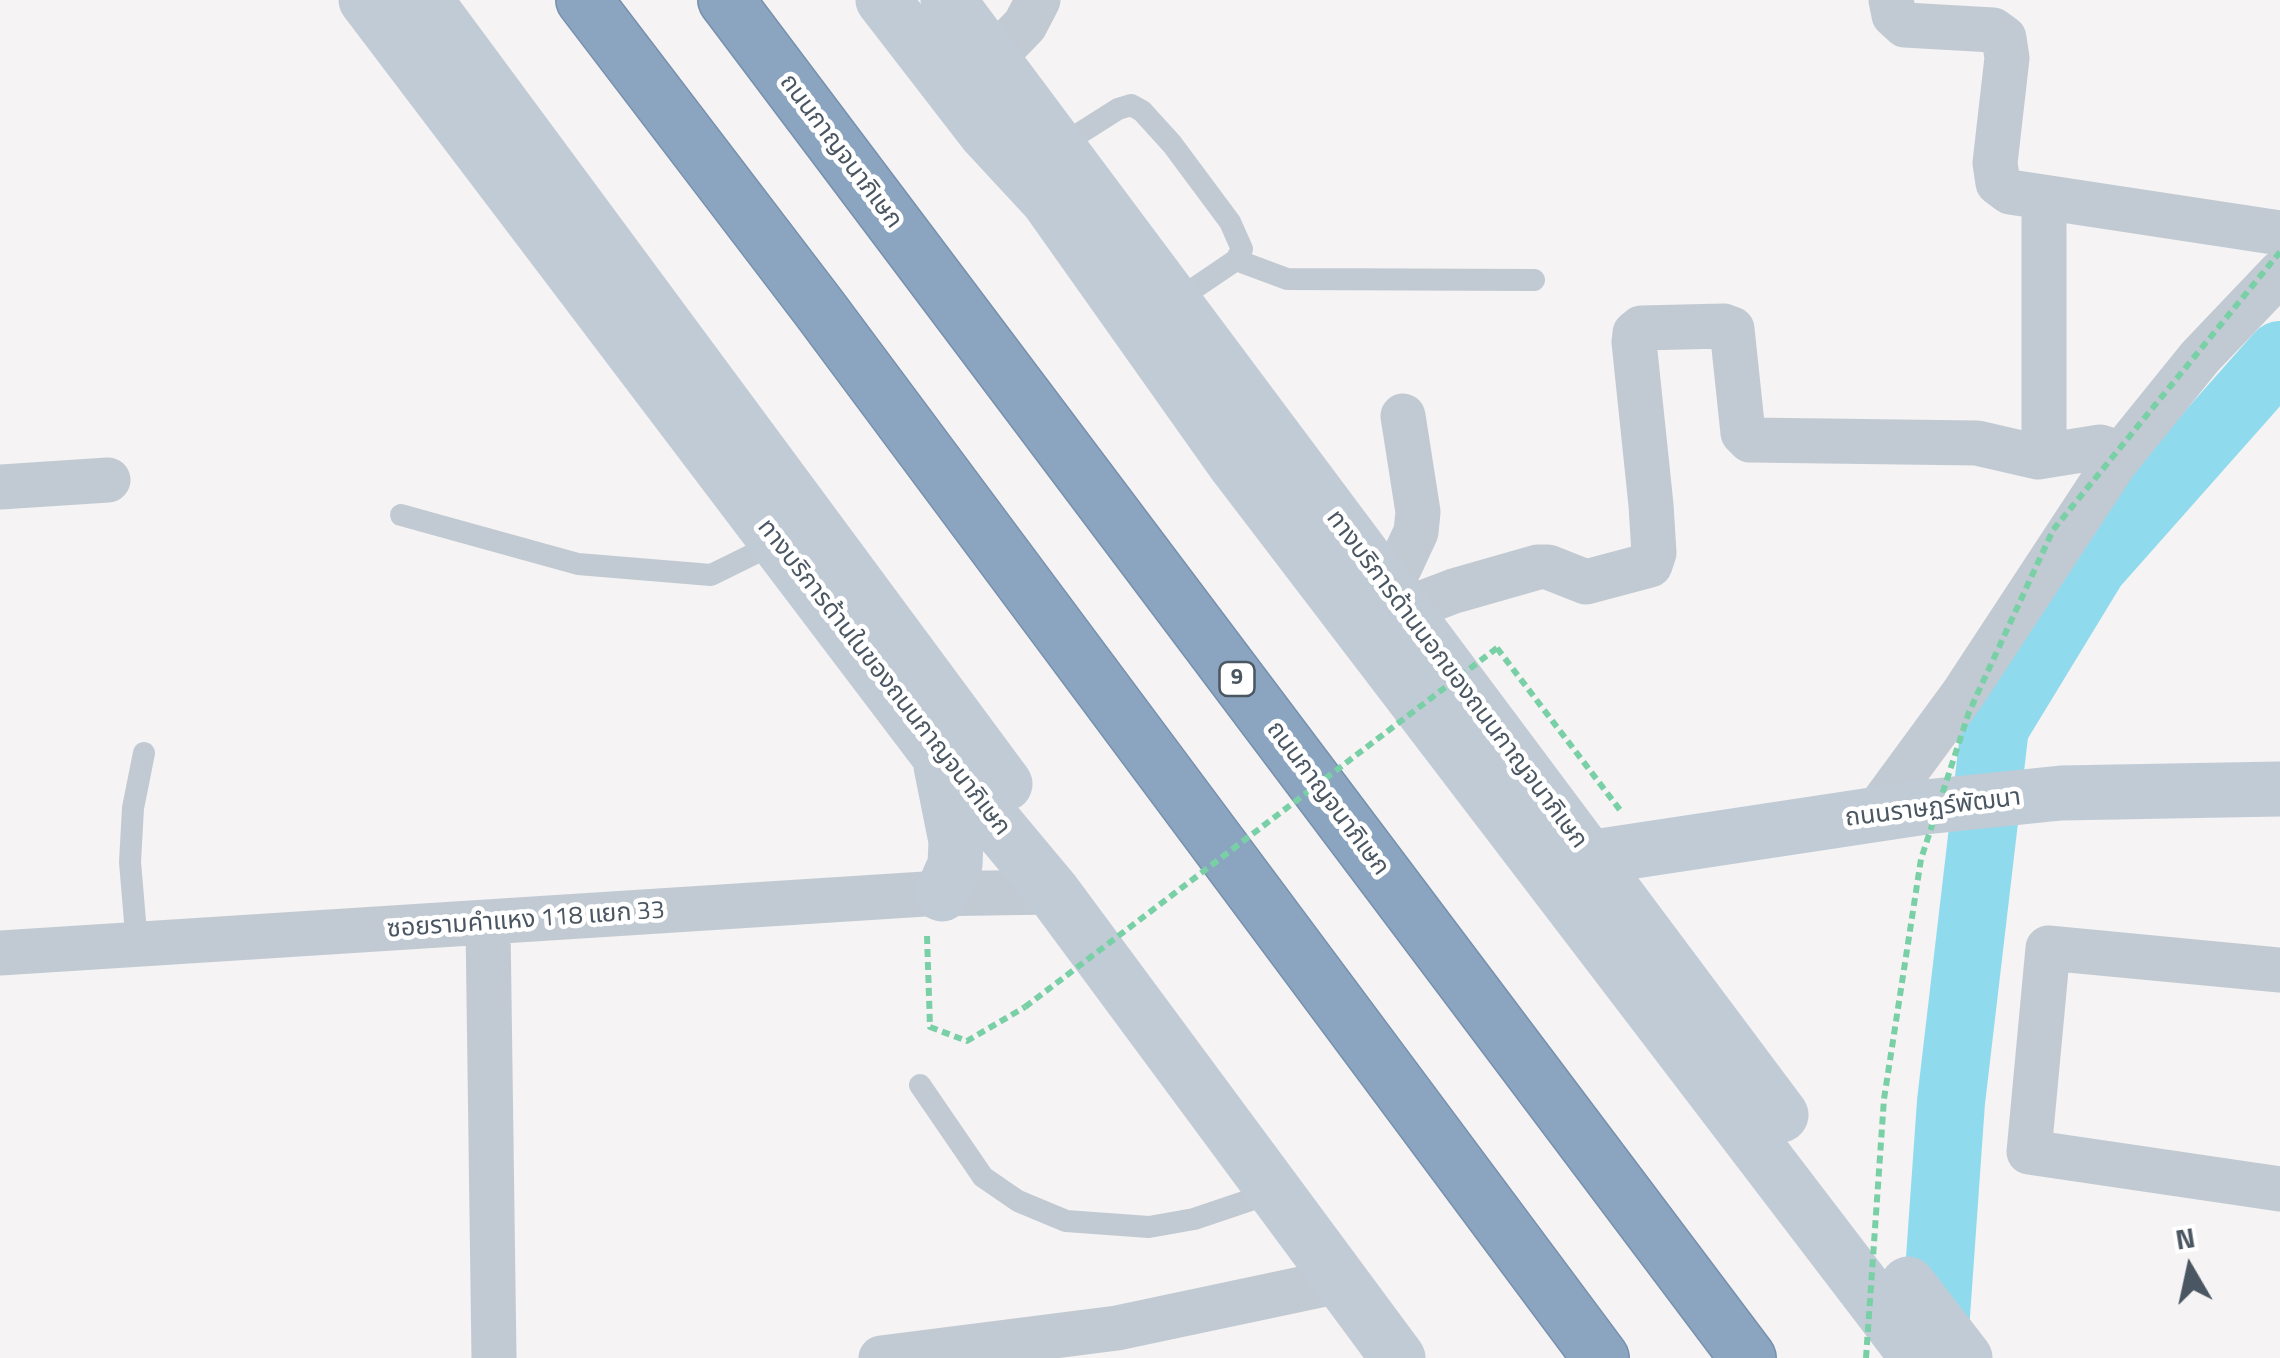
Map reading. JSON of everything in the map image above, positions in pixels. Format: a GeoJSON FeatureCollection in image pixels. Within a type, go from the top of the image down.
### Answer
{"type":"FeatureCollection","features":[{"type":"Feature","properties":{"kind":"highway"},"geometry":{"type":"LineString","coordinates":[[584,0],[1601,1358]]}},
{"type":"Feature","properties":{"kind":"highway","name":"ถนนกาญจนาภิเษก"},"geometry":{"type":"LineString","coordinates":[[726,0],[1748,1358]]}},
{"type":"Feature","properties":{"kind":"main road","name":"ทางบริการด้านในของถนนกาญจนาภิเษก"},"geometry":{"type":"LineString","coordinates":[[366,0],[938,754],[1052,892],[1398,1358]]}},
{"type":"Feature","properties":{"kind":"main road"},"geometry":{"type":"LineString","coordinates":[[424,0],[1001,775],[1052,892]]}},
{"type":"Feature","properties":{"kind":"main road"},"geometry":{"type":"LineString","coordinates":[[883,0],[986,132],[1048,200]]}},
{"type":"Feature","properties":{"kind":"main road"},"geometry":{"type":"LineString","coordinates":[[914,0],[968,74],[1048,200],[1235,464],[1805,1178]]}},
{"type":"Feature","properties":{"kind":"main road","name":"ทางบริการด้านนอกของถนนกาญจนาภิเษก"},"geometry":{"type":"LineString","coordinates":[[948,0],[1588,858],[1805,1178],[1918,1358]]}},
{"type":"Feature","properties":{"kind":"main road"},"geometry":{"type":"LineString","coordinates":[[934,894],[955,865],[956,841],[938,754]]}},
{"type":"Feature","properties":{"kind":"main road","name":"ถนนราษฏร์พัฒนา"},"geometry":{"type":"LineString","coordinates":[[1588,858],[1900,811],[2061,793],[2280,788]]}},
{"type":"Feature","properties":{"kind":"main road","name":"ทางบริการด้านนอกของถนนกาญจนาภิเษก"},"geometry":{"type":"LineString","coordinates":[[1805,1178],[1965,1358]]}},
{"type":"Feature","properties":{"kind":"street"},"geometry":{"type":"LineString","coordinates":[[992,59],[1026,26],[1038,0]]}},
{"type":"Feature","properties":{"kind":"street"},"geometry":{"type":"LineString","coordinates":[[1891,0],[1894,16],[1905,25],[1992,30],[2004,38],[2007,58],[1995,163],[1998,183],[2010,192],[2280,233]]}},
{"type":"Feature","properties":{"kind":"street"},"geometry":{"type":"LineString","coordinates":[[2044,199],[2044,456]]}},
{"type":"Feature","properties":{"kind":"street"},"geometry":{"type":"LineString","coordinates":[[1900,811],[1963,694],[2119,458],[2200,358],[2280,274]]}},
{"type":"Feature","properties":{"kind":"street"},"geometry":{"type":"LineString","coordinates":[[1403,416],[1418,512],[1396,600],[1454,590],[1543,566],[1586,582],[1650,565],[1654,553],[1651,505],[1634,342],[1635,333],[1641,328],[1724,326],[1732,330],[1742,433],[1750,440],[1977,444],[2024,456],[2095,448],[2119,458]]}},
{"type":"Feature","properties":{"kind":"street"},"geometry":{"type":"LineString","coordinates":[[0,488],[108,480]]}},
{"type":"Feature","properties":{"kind":"street","name":"ซอยรามคำแหง 118 แยก 33"},"geometry":{"type":"LineString","coordinates":[[0,953],[934,894],[1052,892]]}},
{"type":"Feature","properties":{"kind":"street"},"geometry":{"type":"LineString","coordinates":[[488,924],[494,1358]]}},
{"type":"Feature","properties":{"kind":"street"},"geometry":{"type":"LineString","coordinates":[[2280,970],[2048,948],[2029,1152],[2280,1189]]}},
{"type":"Feature","properties":{"kind":"street"},"geometry":{"type":"LineString","coordinates":[[881,1358],[1117,1328],[1339,1281]]}},
{"type":"Feature","properties":{"kind":"lane"},"geometry":{"type":"LineString","coordinates":[[1058,147],[1130,105],[1142,111],[1172,144],[1238,236],[1242,249],[1236,260],[1174,302]]}},
{"type":"Feature","properties":{"kind":"lane"},"geometry":{"type":"LineString","coordinates":[[1236,260],[1287,279],[1534,280]]}},
{"type":"Feature","properties":{"kind":"lane"},"geometry":{"type":"LineString","coordinates":[[401,516],[578,564],[712,575],[778,542]]}},
{"type":"Feature","properties":{"kind":"lane"},"geometry":{"type":"LineString","coordinates":[[137,945],[130,862],[133,808],[144,753]]}},
{"type":"Feature","properties":{"kind":"lane"},"geometry":{"type":"LineString","coordinates":[[920,1086],[984,1178],[1018,1201],[1066,1221],[1149,1227],[1194,1219],[1274,1192]]}},
{"type":"Feature","properties":{"kind":"path"},"geometry":{"type":"LineString","coordinates":[[1866,1358],[1884,1098],[1918,877],[1969,712],[2053,530],[2280,252]]}},
{"type":"Feature","properties":{"kind":"path"},"geometry":{"type":"LineString","coordinates":[[934,894],[930,1027],[968,1042],[1026,1007],[1496,648],[1651,850]]}},
{"type":"Feature","properties":{"kind":"waterway"},"geometry":{"type":"LineString","coordinates":[[1933,1358],[1951,1102],[1995,727],[2093,566],[2280,355]]}}]}
